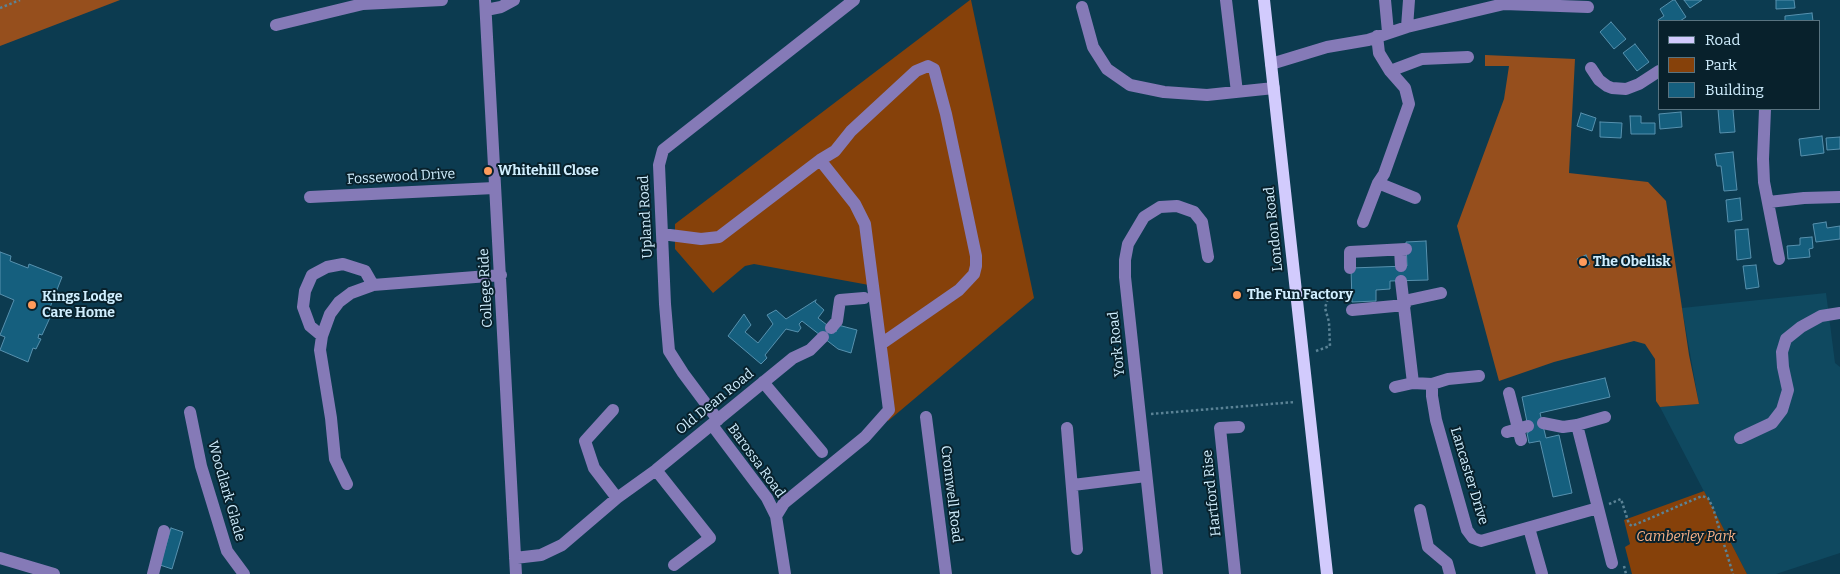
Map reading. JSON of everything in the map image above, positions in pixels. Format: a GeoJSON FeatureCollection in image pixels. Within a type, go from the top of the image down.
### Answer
{"type":"FeatureCollection","features":[{"type":"Feature","properties":{"kind":"main road","name":"London Road"},"geometry":{"type":"LineString","coordinates":[[1264,0],[1327,574]]}},
{"type":"Feature","properties":{"kind":"street"},"geometry":{"type":"LineString","coordinates":[[276,25],[362,4],[442,0]]}},
{"type":"Feature","properties":{"kind":"street"},"geometry":{"type":"LineString","coordinates":[[485,5],[501,7],[514,0]]}},
{"type":"Feature","properties":{"kind":"street","name":"Upland Road"},"geometry":{"type":"LineString","coordinates":[[715,422],[669,351],[659,165],[663,150],[854,0]]}},
{"type":"Feature","properties":{"kind":"street"},"geometry":{"type":"LineString","coordinates":[[1226,0],[1236,92]]}},
{"type":"Feature","properties":{"kind":"street"},"geometry":{"type":"LineString","coordinates":[[1363,222],[1378,183],[1384,174],[1409,104],[1405,88],[1390,71],[1379,53],[1385,0]]}},
{"type":"Feature","properties":{"kind":"street"},"geometry":{"type":"LineString","coordinates":[[1407,26],[1409,0]]}},
{"type":"Feature","properties":{"kind":"street"},"geometry":{"type":"LineString","coordinates":[[1271,64],[1327,47],[1368,40],[1407,26],[1504,4],[1588,7]]}},
{"type":"Feature","properties":{"kind":"street","name":"College Ride"},"geometry":{"type":"LineString","coordinates":[[485,5],[516,574]]}},
{"type":"Feature","properties":{"kind":"street"},"geometry":{"type":"LineString","coordinates":[[1082,7],[1093,47],[1107,69],[1130,85],[1164,92],[1207,95],[1274,88]]}},
{"type":"Feature","properties":{"kind":"street"},"geometry":{"type":"LineString","coordinates":[[1390,71],[1422,59],[1468,56]]}},
{"type":"Feature","properties":{"kind":"street"},"geometry":{"type":"LineString","coordinates":[[662,234],[701,240],[719,237],[835,150],[851,131],[916,71],[928,66],[934,69],[946,114],[976,256],[976,266],[974,274],[959,290],[881,344]]}},
{"type":"Feature","properties":{"kind":"street"},"geometry":{"type":"LineString","coordinates":[[1590,68],[1598,80],[1607,86],[1626,89],[1639,84],[1658,72]]}},
{"type":"Feature","properties":{"kind":"street"},"geometry":{"type":"LineString","coordinates":[[1765,110],[1764,182],[1779,258]]}},
{"type":"Feature","properties":{"kind":"street"},"geometry":{"type":"LineString","coordinates":[[776,516],[784,503],[865,437],[889,410],[865,224],[855,204],[820,160]]}},
{"type":"Feature","properties":{"kind":"street"},"geometry":{"type":"LineString","coordinates":[[1378,183],[1414,198]]}},
{"type":"Feature","properties":{"kind":"street","name":"Fossewood Drive"},"geometry":{"type":"LineString","coordinates":[[310,197],[494,188]]}},
{"type":"Feature","properties":{"kind":"street"},"geometry":{"type":"LineString","coordinates":[[1769,202],[1804,198],[1840,197]]}},
{"type":"Feature","properties":{"kind":"street","name":"York Road"},"geometry":{"type":"LineString","coordinates":[[1157,574],[1124,277],[1128,244],[1144,217],[1160,207],[1177,206],[1194,212],[1202,222],[1208,257]]}},
{"type":"Feature","properties":{"kind":"street"},"geometry":{"type":"LineString","coordinates":[[1350,268],[1350,252],[1403,250],[1401,266]]}},
{"type":"Feature","properties":{"kind":"street"},"geometry":{"type":"LineString","coordinates":[[322,336],[310,326],[303,307],[305,291],[312,275],[327,267],[343,264],[365,271],[373,285]]}},
{"type":"Feature","properties":{"kind":"street"},"geometry":{"type":"LineString","coordinates":[[347,484],[335,459],[331,418],[320,350],[322,336],[330,314],[339,302],[351,294],[373,285],[501,275]]}},
{"type":"Feature","properties":{"kind":"street"},"geometry":{"type":"LineString","coordinates":[[1352,310],[1403,294],[1441,293]]}},
{"type":"Feature","properties":{"kind":"street"},"geometry":{"type":"LineString","coordinates":[[1403,294],[1413,383]]}},
{"type":"Feature","properties":{"kind":"street","name":"Old Dean Road"},"geometry":{"type":"LineString","coordinates":[[515,558],[541,555],[562,545],[617,498],[656,470],[793,358],[810,350],[837,321],[840,300],[864,298]]}},
{"type":"Feature","properties":{"kind":"street"},"geometry":{"type":"LineString","coordinates":[[1740,438],[1772,423],[1782,410],[1788,390],[1782,352],[1786,339],[1800,327],[1821,316],[1840,313]]}},
{"type":"Feature","properties":{"kind":"street"},"geometry":{"type":"LineString","coordinates":[[1395,387],[1413,383],[1432,384],[1448,379],[1479,376]]}},
{"type":"Feature","properties":{"kind":"street"},"geometry":{"type":"LineString","coordinates":[[763,382],[822,452]]}},
{"type":"Feature","properties":{"kind":"street","name":"Lancaster Drive"},"geometry":{"type":"LineString","coordinates":[[1432,384],[1436,420],[1467,530],[1473,538],[1480,541],[1598,508]]}},
{"type":"Feature","properties":{"kind":"street"},"geometry":{"type":"LineString","coordinates":[[1509,393],[1519,432]]}},
{"type":"Feature","properties":{"kind":"street"},"geometry":{"type":"LineString","coordinates":[[613,410],[585,441],[594,468],[617,498]]}},
{"type":"Feature","properties":{"kind":"street","name":"Woodlark Glade"},"geometry":{"type":"LineString","coordinates":[[190,412],[201,466],[227,551],[244,574]]}},
{"type":"Feature","properties":{"kind":"street","name":"Cromwell Road"},"geometry":{"type":"LineString","coordinates":[[926,417],[946,574]]}},
{"type":"Feature","properties":{"kind":"street"},"geometry":{"type":"LineString","coordinates":[[1546,425],[1563,427],[1605,417]]}},
{"type":"Feature","properties":{"kind":"street","name":"Barossa Road"},"geometry":{"type":"LineString","coordinates":[[715,422],[767,498],[776,516],[785,574]]}},
{"type":"Feature","properties":{"kind":"street"},"geometry":{"type":"LineString","coordinates":[[1577,425],[1612,563]]}},
{"type":"Feature","properties":{"kind":"street","name":"Hartford Rise"},"geometry":{"type":"LineString","coordinates":[[1235,574],[1220,428],[1239,427]]}},
{"type":"Feature","properties":{"kind":"street"},"geometry":{"type":"LineString","coordinates":[[1067,428],[1078,548]]}},
{"type":"Feature","properties":{"kind":"street"},"geometry":{"type":"LineString","coordinates":[[656,470],[710,538],[674,565]]}},
{"type":"Feature","properties":{"kind":"street"},"geometry":{"type":"LineString","coordinates":[[1073,485],[1146,476]]}},
{"type":"Feature","properties":{"kind":"street"},"geometry":{"type":"LineString","coordinates":[[1420,510],[1428,547],[1447,563],[1450,574]]}},
{"type":"Feature","properties":{"kind":"street"},"geometry":{"type":"LineString","coordinates":[[1529,528],[1542,574]]}},
{"type":"Feature","properties":{"kind":"street"},"geometry":{"type":"LineString","coordinates":[[152,574],[164,532]]}},
{"type":"Feature","properties":{"kind":"street"},"geometry":{"type":"LineString","coordinates":[[0,558],[54,574]]}},
{"type":"Feature","properties":{"kind":"path"},"geometry":{"type":"LineString","coordinates":[[0,8],[20,0]]}},
{"type":"Feature","properties":{"kind":"path"},"geometry":{"type":"LineString","coordinates":[[1314,351],[1330,346],[1329,322],[1326,308],[1328,298],[1334,295],[1348,300],[1352,310]]}},
{"type":"Feature","properties":{"kind":"path"},"geometry":{"type":"LineString","coordinates":[[1140,415],[1309,401]]}},
{"type":"Feature","properties":{"kind":"path"},"geometry":{"type":"LineString","coordinates":[[1598,508],[1621,499],[1629,524],[1632,526],[1702,496],[1708,498],[1713,508],[1732,574]]}},
{"type":"Feature","properties":{"kind":"shaded area"},"geometry":{"type":"Polygon","coordinates":[[[0,0],[120,0],[0,46],[0,0]]]}},
{"type":"Feature","properties":{"kind":"shaded area"},"geometry":{"type":"Polygon","coordinates":[[[1485,55],[1575,59],[1569,173],[1648,182],[1666,201],[1689,355],[1699,404],[1660,407],[1656,401],[1655,359],[1645,344],[1634,341],[1554,362],[1499,381],[1457,226],[1504,99],[1509,66],[1485,66],[1485,55]]]}},
{"type":"Feature","properties":{"kind":"shaded area"},"geometry":{"type":"Polygon","coordinates":[[[1826,293],[1835,363],[1840,367],[1840,553],[1776,574],[1747,574],[1660,407],[1699,404],[1682,308],[1826,293]]]}},
{"type":"Feature","properties":{"kind":"green space"},"geometry":{"type":"Polygon","coordinates":[[[970,0],[1034,298],[888,421],[869,285],[754,264],[745,266],[713,293],[675,249],[675,224],[970,0]]]}},
{"type":"Feature","properties":{"kind":"green space","name":"Camberley Park"},"geometry":{"type":"Polygon","coordinates":[[[1704,491],[1747,574],[1632,574],[1625,547],[1630,544],[1624,520],[1704,491]]]}},
{"type":"Feature","properties":{"kind":"building"},"geometry":{"type":"Polygon","coordinates":[[[1675,0],[1686,17],[1682,20],[1658,20],[1664,16],[1660,9],[1675,0]]]}},
{"type":"Feature","properties":{"kind":"building"},"geometry":{"type":"Polygon","coordinates":[[[1684,0],[1702,0],[1690,8],[1684,0]]]}},
{"type":"Feature","properties":{"kind":"building"},"geometry":{"type":"Polygon","coordinates":[[[1776,0],[1794,0],[1795,8],[1776,9],[1776,0]]]}},
{"type":"Feature","properties":{"kind":"building"},"geometry":{"type":"Polygon","coordinates":[[[1812,13],[1813,20],[1785,20],[1785,16],[1812,13]]]}},
{"type":"Feature","properties":{"kind":"building"},"geometry":{"type":"Polygon","coordinates":[[[1611,22],[1626,39],[1614,49],[1600,32],[1611,22]]]}},
{"type":"Feature","properties":{"kind":"building"},"geometry":{"type":"Polygon","coordinates":[[[1635,44],[1649,62],[1637,71],[1623,53],[1635,44]]]}},
{"type":"Feature","properties":{"kind":"building"},"geometry":{"type":"Polygon","coordinates":[[[1718,110],[1733,110],[1735,132],[1720,133],[1718,110]]]}},
{"type":"Feature","properties":{"kind":"building"},"geometry":{"type":"Polygon","coordinates":[[[1681,112],[1682,127],[1660,129],[1659,114],[1681,112]]]}},
{"type":"Feature","properties":{"kind":"building"},"geometry":{"type":"Polygon","coordinates":[[[1581,113],[1596,118],[1592,131],[1577,126],[1581,113]]]}},
{"type":"Feature","properties":{"kind":"building"},"geometry":{"type":"Polygon","coordinates":[[[1630,116],[1641,116],[1641,123],[1655,123],[1655,134],[1631,134],[1630,116]]]}},
{"type":"Feature","properties":{"kind":"building"},"geometry":{"type":"Polygon","coordinates":[[[1600,122],[1622,123],[1621,138],[1600,137],[1600,122]]]}},
{"type":"Feature","properties":{"kind":"building"},"geometry":{"type":"Polygon","coordinates":[[[1822,136],[1824,153],[1801,156],[1799,139],[1822,136]]]}},
{"type":"Feature","properties":{"kind":"building"},"geometry":{"type":"Polygon","coordinates":[[[1840,137],[1840,149],[1827,150],[1826,138],[1840,137]]]}},
{"type":"Feature","properties":{"kind":"building"},"geometry":{"type":"Polygon","coordinates":[[[1733,152],[1737,190],[1724,191],[1721,166],[1717,166],[1715,154],[1733,152]]]}},
{"type":"Feature","properties":{"kind":"building"},"geometry":{"type":"Polygon","coordinates":[[[1740,198],[1742,220],[1728,222],[1726,200],[1740,198]]]}},
{"type":"Feature","properties":{"kind":"building"},"geometry":{"type":"Polygon","coordinates":[[[1826,222],[1827,228],[1840,226],[1840,239],[1816,242],[1813,224],[1826,222]]]}},
{"type":"Feature","properties":{"kind":"building"},"geometry":{"type":"Polygon","coordinates":[[[1748,229],[1751,258],[1737,260],[1735,230],[1748,229]]]}},
{"type":"Feature","properties":{"kind":"building"},"geometry":{"type":"Polygon","coordinates":[[[1812,237],[1813,248],[1809,249],[1810,257],[1788,259],[1787,246],[1800,245],[1800,238],[1812,237]]]}},
{"type":"Feature","properties":{"kind":"building"},"geometry":{"type":"Polygon","coordinates":[[[1426,241],[1428,280],[1390,281],[1390,289],[1376,290],[1376,301],[1352,302],[1351,268],[1407,266],[1406,242],[1426,241]]]}},
{"type":"Feature","properties":{"kind":"building","name":"Kings Lodge Care Home"},"geometry":{"type":"Polygon","coordinates":[[[0,252],[11,256],[10,261],[28,268],[29,264],[62,277],[49,310],[53,311],[42,335],[39,334],[38,338],[41,339],[36,349],[33,348],[28,362],[0,350],[5,337],[0,335],[14,300],[0,294],[0,252]]]}},
{"type":"Feature","properties":{"kind":"building","name":"The Obelisk"},"geometry":{"type":"Polygon","coordinates":[[[1586,255],[1590,264],[1580,268],[1577,259],[1586,255]]]}},
{"type":"Feature","properties":{"kind":"building"},"geometry":{"type":"Polygon","coordinates":[[[1756,265],[1759,287],[1746,289],[1743,266],[1756,265]]]}},
{"type":"Feature","properties":{"kind":"building"},"geometry":{"type":"Polygon","coordinates":[[[816,300],[815,302],[824,310],[818,318],[836,332],[838,325],[857,330],[851,353],[838,349],[802,321],[799,324],[801,328],[798,332],[786,329],[765,355],[767,358],[761,364],[728,336],[744,314],[751,325],[745,332],[758,343],[773,324],[767,315],[776,310],[786,319],[816,300]]]}},
{"type":"Feature","properties":{"kind":"building"},"geometry":{"type":"Polygon","coordinates":[[[1605,378],[1610,397],[1540,413],[1546,438],[1559,435],[1572,493],[1553,497],[1540,441],[1529,443],[1527,433],[1529,432],[1522,397],[1605,378]]]}},
{"type":"Feature","properties":{"kind":"building"},"geometry":{"type":"Polygon","coordinates":[[[171,528],[183,532],[172,569],[160,565],[171,528]]]}},
{"type":"Feature","properties":{"kind":"place","name":"Whitehill Close"},"geometry":{"type":"Point","coordinates":[488,171]}},
{"type":"Feature","properties":{"kind":"place","name":"The Obelisk"},"geometry":{"type":"Point","coordinates":[1583,262]}},
{"type":"Feature","properties":{"kind":"place","name":"The Fun Factory"},"geometry":{"type":"Point","coordinates":[1237,295]}},
{"type":"Feature","properties":{"kind":"place","name":"Kings Lodge Care Home"},"geometry":{"type":"Point","coordinates":[32,305]}}]}
